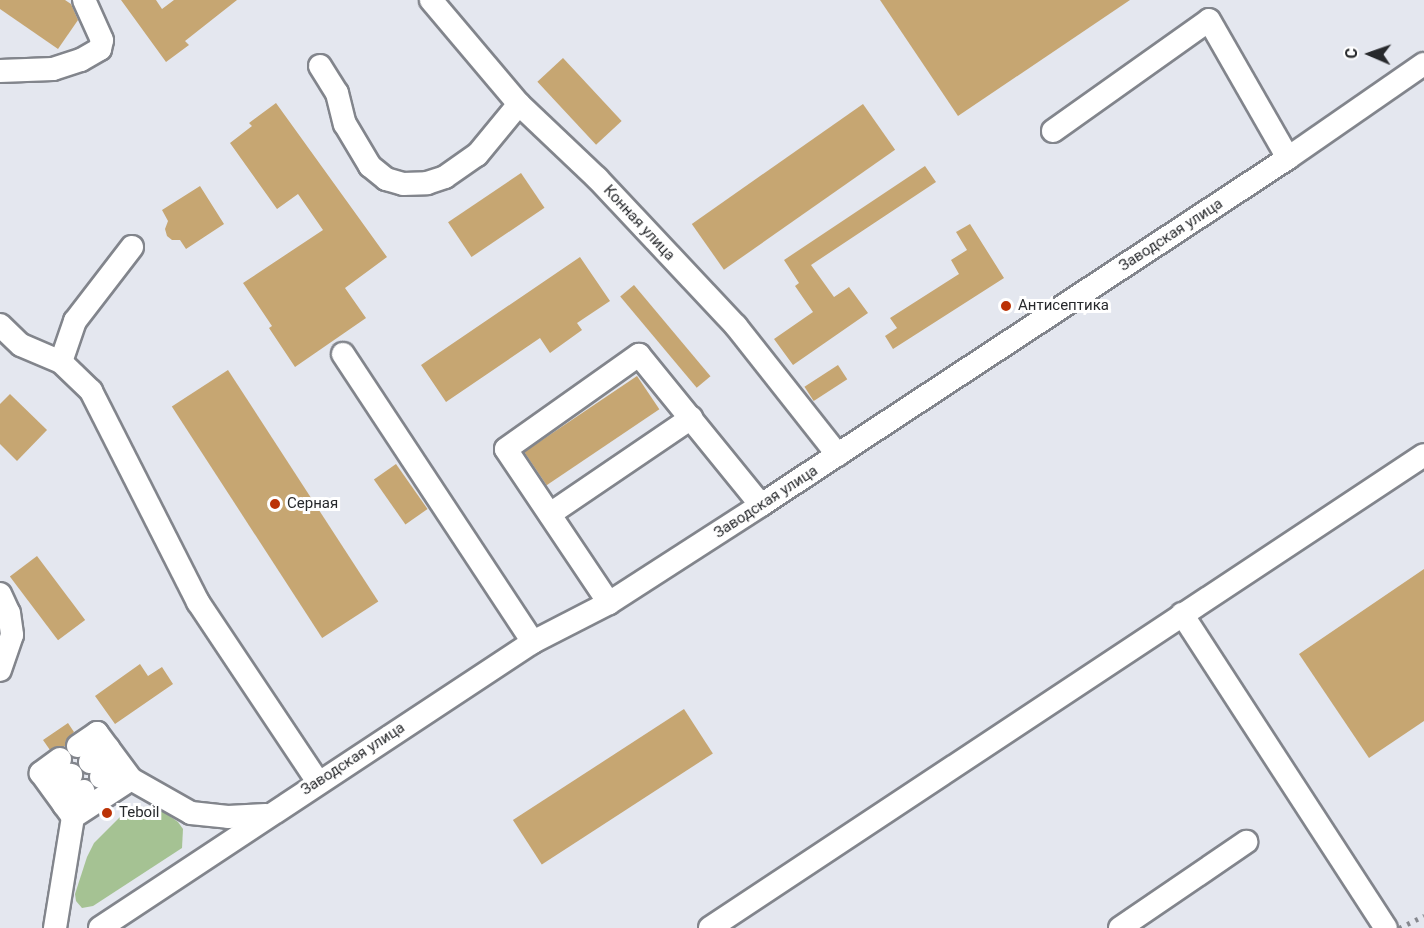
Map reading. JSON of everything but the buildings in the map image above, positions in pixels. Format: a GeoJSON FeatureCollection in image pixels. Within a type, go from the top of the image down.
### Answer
{"type":"FeatureCollection","features":[{"type":"Feature","properties":{"kind":"street"},"geometry":{"type":"LineString","coordinates":[[0,71],[53,69],[81,60],[100,50],[102,40],[84,0]]}},
{"type":"Feature","properties":{"kind":"street","name":"Конная улица"},"geometry":{"type":"LineString","coordinates":[[431,0],[519,104],[597,178],[736,326],[838,455]]}},
{"type":"Feature","properties":{"kind":"street"},"geometry":{"type":"LineString","coordinates":[[1053,131],[1209,20],[1288,158]]}},
{"type":"Feature","properties":{"kind":"street","name":"Заводская улица"},"geometry":{"type":"LineString","coordinates":[[99,928],[267,815],[533,642],[609,603],[838,455],[1288,158],[1424,64]]}},
{"type":"Feature","properties":{"kind":"street"},"geometry":{"type":"LineString","coordinates":[[320,66],[337,93],[345,124],[370,166],[386,179],[403,184],[427,183],[445,177],[477,155],[519,104]]}},
{"type":"Feature","properties":{"kind":"street"},"geometry":{"type":"LineString","coordinates":[[61,362],[75,321],[132,247]]}},
{"type":"Feature","properties":{"kind":"street"},"geometry":{"type":"LineString","coordinates":[[0,325],[21,345],[61,362],[91,392],[198,602],[318,782]]}},
{"type":"Feature","properties":{"kind":"street"},"geometry":{"type":"LineString","coordinates":[[343,354],[533,642]]}},
{"type":"Feature","properties":{"kind":"street"},"geometry":{"type":"LineString","coordinates":[[609,603],[506,449],[639,355],[761,505]]}},
{"type":"Feature","properties":{"kind":"street"},"geometry":{"type":"LineString","coordinates":[[550,514],[691,418]]}},
{"type":"Feature","properties":{"kind":"street"},"geometry":{"type":"LineString","coordinates":[[710,928],[1424,455]]}},
{"type":"Feature","properties":{"kind":"street"},"geometry":{"type":"LineString","coordinates":[[0,594],[9,613],[12,635],[0,670]]}},
{"type":"Feature","properties":{"kind":"street"},"geometry":{"type":"LineString","coordinates":[[1182,614],[1386,928]]}},
{"type":"Feature","properties":{"kind":"street"},"geometry":{"type":"LineString","coordinates":[[90,762],[120,764],[191,813],[228,817],[267,815]]}},
{"type":"Feature","properties":{"kind":"street"},"geometry":{"type":"LineString","coordinates":[[63,803],[120,764]]}},
{"type":"Feature","properties":{"kind":"street"},"geometry":{"type":"LineString","coordinates":[[55,928],[63,803],[72,775],[41,773],[63,803]]}},
{"type":"Feature","properties":{"kind":"street"},"geometry":{"type":"LineString","coordinates":[[1120,928],[1246,842]]}},
{"type":"Feature","properties":{"kind":"green space"},"geometry":{"type":"Polygon","coordinates":[[[144,807],[164,812],[178,822],[183,829],[182,848],[93,906],[82,908],[76,901],[75,894],[94,843],[123,814],[144,807]]]}},
{"type":"Feature","properties":{"kind":"railway"},"geometry":{"type":"LineString","coordinates":[[1399,928],[1424,916]]}},
{"type":"Feature","properties":{"kind":"place","name":"Антисептика"},"geometry":{"type":"Point","coordinates":[1006,306]}},
{"type":"Feature","properties":{"kind":"place","name":"Серная"},"geometry":{"type":"Point","coordinates":[275,504]}},
{"type":"Feature","properties":{"kind":"place","name":"Teboil"},"geometry":{"type":"Point","coordinates":[107,813]}}]}
